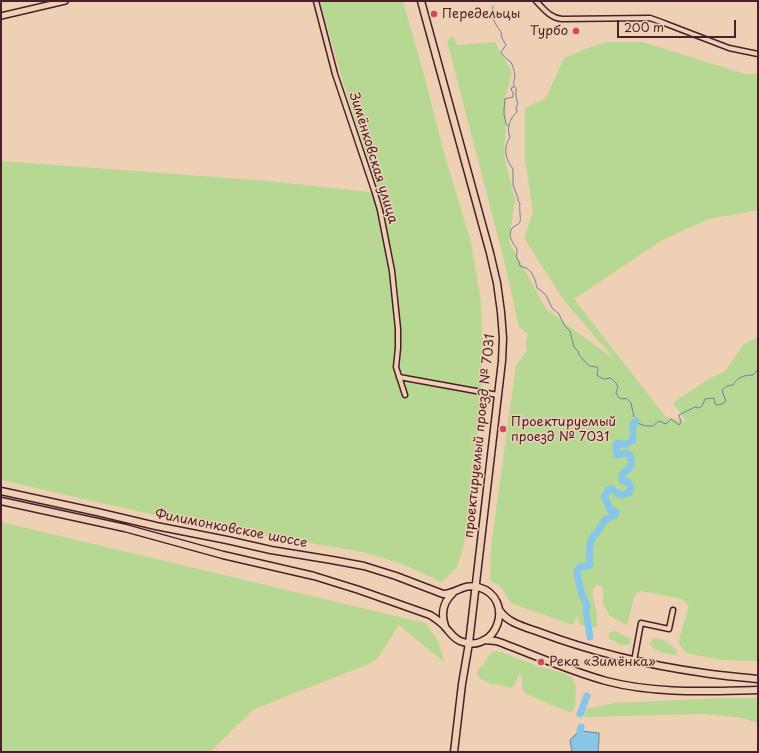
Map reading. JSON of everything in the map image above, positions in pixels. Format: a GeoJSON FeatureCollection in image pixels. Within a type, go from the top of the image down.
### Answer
{"type":"FeatureCollection","features":[{"type":"Feature","properties":{"kind":"main road","name":"проектируемый проезд № 7031"},"geometry":{"type":"LineString","coordinates":[[421,1],[490,253],[497,283],[503,338],[502,361],[469,643]]}},
{"type":"Feature","properties":{"kind":"main road","name":"Филимонковское шоссе"},"geometry":{"type":"LineString","coordinates":[[1,491],[271,550],[364,566],[396,576],[443,594],[455,592],[465,587],[475,587]]}},
{"type":"Feature","properties":{"kind":"main road","name":"Филимонковское шоссе"},"geometry":{"type":"LineString","coordinates":[[1,501],[125,528],[223,555],[314,576],[430,615],[440,621],[457,640],[469,643]]}},
{"type":"Feature","properties":{"kind":"main road"},"geometry":{"type":"LineString","coordinates":[[454,752],[462,684],[469,643],[477,643],[491,636],[499,622],[497,602],[483,589],[475,587]]}},
{"type":"Feature","properties":{"kind":"main road"},"geometry":{"type":"LineString","coordinates":[[446,628],[443,616],[444,608],[447,600],[455,592]]}},
{"type":"Feature","properties":{"kind":"main road"},"geometry":{"type":"LineString","coordinates":[[499,610],[503,616],[508,619],[578,646],[634,660],[704,673],[758,679]]}},
{"type":"Feature","properties":{"kind":"main road"},"geometry":{"type":"LineString","coordinates":[[484,640],[496,641],[581,672],[631,686],[658,690],[758,690]]}},
{"type":"Feature","properties":{"kind":"street"},"geometry":{"type":"LineString","coordinates":[[1,16],[65,1]]}},
{"type":"Feature","properties":{"kind":"street","name":"Зимёнковская улица"},"geometry":{"type":"LineString","coordinates":[[316,1],[335,74],[380,210],[392,271],[398,329],[396,367],[405,395]]}},
{"type":"Feature","properties":{"kind":"street"},"geometry":{"type":"LineString","coordinates":[[536,1],[550,16],[556,18],[650,18],[729,48],[758,54]]}},
{"type":"Feature","properties":{"kind":"street"},"geometry":{"type":"LineString","coordinates":[[399,377],[498,395]]}},
{"type":"Feature","properties":{"kind":"street"},"geometry":{"type":"LineString","coordinates":[[634,660],[641,623],[669,630],[673,610]]}},
{"type":"Feature","properties":{"kind":"green space"},"geometry":{"type":"Polygon","coordinates":[[[320,1],[403,1],[444,153],[471,242],[481,302],[482,394],[464,545],[457,567],[442,582],[402,564],[363,552],[194,524],[1,480],[1,161],[269,181],[378,193],[340,72],[320,1]]]}},
{"type":"Feature","properties":{"kind":"green space"},"geometry":{"type":"Polygon","coordinates":[[[453,36],[457,45],[495,42],[512,73],[505,97],[506,122],[504,156],[515,199],[509,242],[546,309],[615,360],[563,299],[524,238],[533,212],[525,160],[525,108],[546,98],[564,58],[607,42],[643,42],[745,74],[758,74],[758,210],[709,219],[662,240],[574,299],[666,417],[687,422],[673,403],[707,380],[725,371],[744,344],[758,337],[758,661],[722,660],[686,653],[678,643],[689,606],[682,599],[641,591],[635,594],[627,625],[610,616],[603,604],[603,587],[596,585],[592,592],[597,614],[597,628],[579,624],[578,615],[572,625],[511,603],[500,586],[490,580],[491,546],[516,365],[527,351],[526,343],[528,334],[519,327],[504,260],[447,41],[453,36]]]}},
{"type":"Feature","properties":{"kind":"green space"},"geometry":{"type":"Polygon","coordinates":[[[1,522],[425,623],[437,639],[445,663],[399,625],[377,659],[369,664],[254,709],[210,752],[1,752],[1,522]]]}},
{"type":"Feature","properties":{"kind":"green space"},"geometry":{"type":"Polygon","coordinates":[[[615,631],[631,639],[629,645],[619,645],[615,641],[609,639],[609,632],[615,631]]]}},
{"type":"Feature","properties":{"kind":"green space"},"geometry":{"type":"Polygon","coordinates":[[[658,638],[666,641],[673,647],[677,651],[676,655],[662,652],[650,645],[652,639],[658,638]]]}},
{"type":"Feature","properties":{"kind":"green space"},"geometry":{"type":"Polygon","coordinates":[[[496,651],[570,676],[576,687],[575,705],[573,711],[566,711],[526,694],[522,689],[522,676],[519,673],[515,686],[509,688],[497,684],[491,684],[480,679],[477,673],[479,668],[484,664],[490,654],[496,651]]]}},
{"type":"Feature","properties":{"kind":"green space"},"geometry":{"type":"Polygon","coordinates":[[[720,698],[758,698],[758,723],[743,718],[705,714],[584,717],[586,709],[614,703],[720,698]]]}},
{"type":"Feature","properties":{"kind":"water"},"geometry":{"type":"Polygon","coordinates":[[[580,731],[599,733],[598,752],[572,752],[570,740],[580,731]]]}},
{"type":"Feature","properties":{"kind":"waterway"},"geometry":{"type":"LineString","coordinates":[[493,6],[492,16],[506,45],[501,52],[510,61],[514,69],[515,75],[513,83],[516,88],[518,104],[516,107],[517,112],[512,117],[509,124],[508,131],[510,137],[506,146],[508,161],[513,169],[513,185],[520,203],[520,222],[512,228],[510,234],[511,239],[517,249],[516,256],[520,266],[531,272],[537,288],[544,293],[552,308],[559,314],[564,325],[570,331],[574,347],[578,351],[579,355],[588,365],[597,367],[597,375],[603,379],[611,378],[616,383],[618,387],[616,393],[619,398],[626,398],[631,403],[634,417]]}},
{"type":"Feature","properties":{"kind":"waterway"},"geometry":{"type":"LineString","coordinates":[[509,126],[506,124],[504,115],[505,99],[513,97],[513,92],[511,90],[512,87],[514,87]]}},
{"type":"Feature","properties":{"kind":"waterway"},"geometry":{"type":"LineString","coordinates":[[635,420],[641,425],[653,426],[659,421],[666,424],[671,419],[679,425],[681,422],[679,415],[695,407],[699,408],[702,406],[705,399],[714,398],[715,404],[719,405],[724,403],[726,401],[722,390],[727,386],[733,385],[742,377],[753,375],[758,369]]}},
{"type":"Feature","properties":{"kind":"waterway"},"geometry":{"type":"LineString","coordinates":[[633,430],[633,424],[636,421]]}},
{"type":"Feature","properties":{"kind":"waterway"},"geometry":{"type":"LineString","coordinates":[[590,637],[586,611],[587,605],[582,595],[577,571],[580,567],[588,566],[590,564],[590,544],[592,538],[605,520],[614,516],[616,513],[610,510],[607,500],[604,497],[609,489],[612,489],[620,495],[629,493],[630,485],[628,482],[622,481],[622,475],[630,467],[631,457],[626,453],[617,455],[616,444],[619,443],[624,445],[633,440],[633,435]]}},
{"type":"Feature","properties":{"kind":"waterway"},"geometry":{"type":"LineString","coordinates":[[580,714],[587,696]]}},
{"type":"Feature","properties":{"kind":"waterway"},"geometry":{"type":"LineString","coordinates":[[581,727],[580,731],[583,752]]}},
{"type":"Feature","properties":{"kind":"place","name":"Передельцы"},"geometry":{"type":"Point","coordinates":[434,14]}},
{"type":"Feature","properties":{"kind":"place","name":"Турбо"},"geometry":{"type":"Point","coordinates":[576,31]}},
{"type":"Feature","properties":{"kind":"place","name":"Проектируемый проезд № 7031"},"geometry":{"type":"Point","coordinates":[503,429]}},
{"type":"Feature","properties":{"kind":"place","name":"Река «Зимёнка»"},"geometry":{"type":"Point","coordinates":[541,662]}}]}
